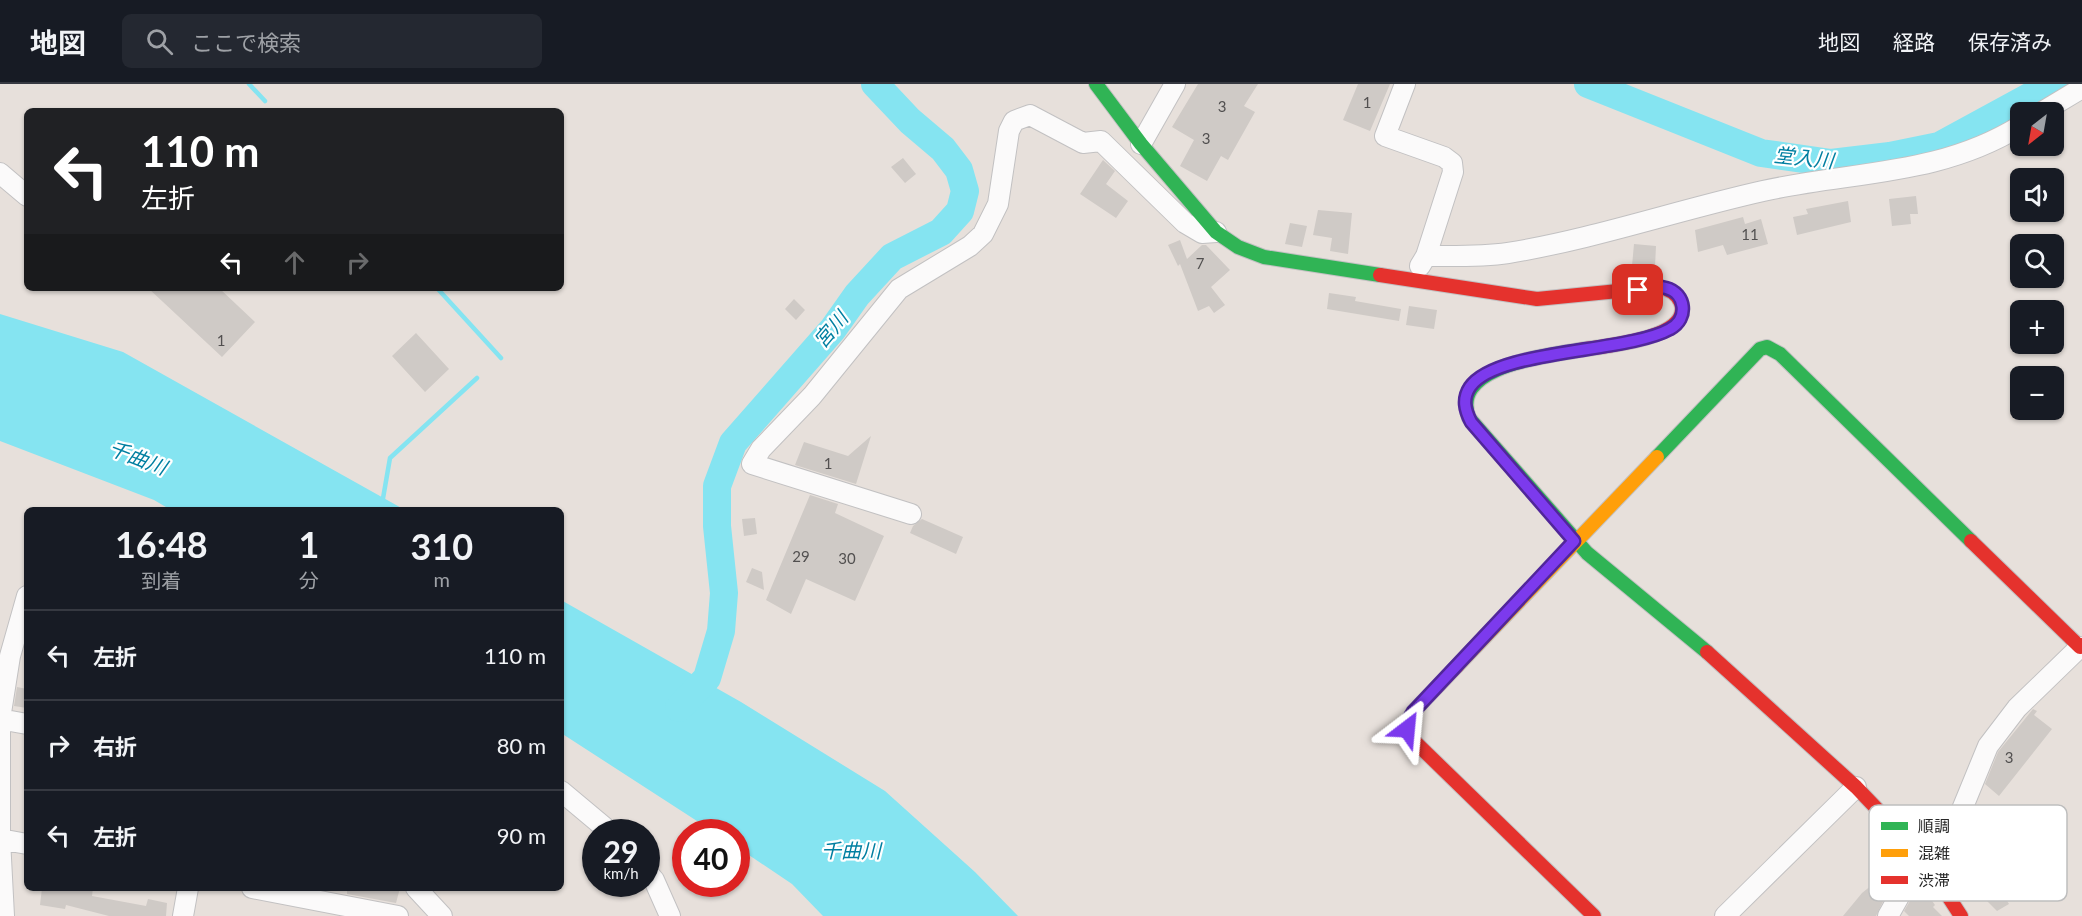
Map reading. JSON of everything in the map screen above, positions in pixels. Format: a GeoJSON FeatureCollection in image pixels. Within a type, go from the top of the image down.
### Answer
{"type":"FeatureCollection","features":[{"type":"Feature","properties":{"kind":"street"},"geometry":{"type":"LineString","coordinates":[[1096,84],[1141,144],[1216,232],[1238,247],[1264,257],[1537,299],[1659,287],[1676,293],[1683,303],[1682,317],[1673,328],[1649,337],[1519,362],[1477,380],[1465,398],[1464,406],[1471,422],[1574,541],[1602,567],[1728,670],[1873,805]]}},
{"type":"Feature","properties":{"kind":"street"},"geometry":{"type":"LineString","coordinates":[[1141,144],[1175,84]]}},
{"type":"Feature","properties":{"kind":"street"},"geometry":{"type":"LineString","coordinates":[[1405,84],[1385,136],[1443,157],[1452,163],[1453,172],[1426,256],[1411,280]]}},
{"type":"Feature","properties":{"kind":"street"},"geometry":{"type":"LineString","coordinates":[[2059,102],[2082,88]]}},
{"type":"Feature","properties":{"kind":"street"},"geometry":{"type":"LineString","coordinates":[[911,514],[752,464],[761,449],[812,396],[899,289],[970,246],[983,234],[998,204],[1009,131],[1014,121],[1030,115],[1083,143],[1101,141],[1119,115]]}},
{"type":"Feature","properties":{"kind":"street"},"geometry":{"type":"LineString","coordinates":[[1426,256],[1507,253],[1606,231],[1764,191],[1926,165],[1988,144],[2010,132]]}},
{"type":"Feature","properties":{"kind":"street"},"geometry":{"type":"LineString","coordinates":[[1101,141],[1185,223],[1202,233],[1216,232]]}},
{"type":"Feature","properties":{"kind":"street"},"geometry":{"type":"LineString","coordinates":[[0,172],[24,193]]}},
{"type":"Feature","properties":{"kind":"street"},"geometry":{"type":"LineString","coordinates":[[1594,916],[1412,739],[1407,729],[1407,722],[1413,712],[1574,541],[1753,356],[1767,347],[1780,354],[2081,646],[2023,702],[2000,729],[1981,758],[1963,805]]}},
{"type":"Feature","properties":{"kind":"street"},"geometry":{"type":"LineString","coordinates":[[4,916],[0,839],[0,719],[10,656],[24,607]]}},
{"type":"Feature","properties":{"kind":"street"},"geometry":{"type":"LineString","coordinates":[[0,719],[24,723]]}},
{"type":"Feature","properties":{"kind":"street"},"geometry":{"type":"LineString","coordinates":[[1725,916],[1856,787]]}},
{"type":"Feature","properties":{"kind":"street"},"geometry":{"type":"LineString","coordinates":[[564,794],[594,819]]}},
{"type":"Feature","properties":{"kind":"street"},"geometry":{"type":"LineString","coordinates":[[0,839],[24,843]]}},
{"type":"Feature","properties":{"kind":"street"},"geometry":{"type":"LineString","coordinates":[[183,916],[187,891]]}},
{"type":"Feature","properties":{"kind":"street"},"geometry":{"type":"LineString","coordinates":[[263,891],[327,909],[398,916]]}},
{"type":"Feature","properties":{"kind":"street"},"geometry":{"type":"LineString","coordinates":[[419,891],[442,916]]}},
{"type":"Feature","properties":{"kind":"street"},"geometry":{"type":"LineString","coordinates":[[660,894],[670,916]]}},
{"type":"Feature","properties":{"kind":"street"},"geometry":{"type":"LineString","coordinates":[[1888,916],[1896,901]]}},
{"type":"Feature","properties":{"kind":"street"},"geometry":{"type":"LineString","coordinates":[[1951,901],[1961,916]]}},
{"type":"Feature","properties":{"kind":"water","name":"千曲川"},"geometry":{"type":"Polygon","coordinates":[[[0,314],[123,352],[400,507],[166,507],[154,500],[0,441],[0,314]]]}},
{"type":"Feature","properties":{"kind":"water","name":"千曲川"},"geometry":{"type":"Polygon","coordinates":[[[564,602],[741,702],[885,791],[975,872],[1018,916],[823,916],[792,884],[750,856],[750,819],[694,819],[564,735],[564,602]]]}},
{"type":"Feature","properties":{"kind":"building"},"geometry":{"type":"Polygon","coordinates":[[[1198,84],[1258,84],[1244,106],[1255,112],[1228,160],[1221,156],[1207,181],[1180,166],[1194,140],[1172,127],[1198,84]]]}},
{"type":"Feature","properties":{"kind":"building"},"geometry":{"type":"Polygon","coordinates":[[[1358,84],[1390,84],[1370,131],[1343,120],[1358,84]]]}},
{"type":"Feature","properties":{"kind":"building"},"geometry":{"type":"Polygon","coordinates":[[[903,158],[916,174],[905,183],[891,167],[903,158]]]}},
{"type":"Feature","properties":{"kind":"building"},"geometry":{"type":"Polygon","coordinates":[[[1103,160],[1115,171],[1106,184],[1128,201],[1116,218],[1080,194],[1103,160]]]}},
{"type":"Feature","properties":{"kind":"building"},"geometry":{"type":"Polygon","coordinates":[[[1916,196],[1918,214],[1910,214],[1911,224],[1892,226],[1889,199],[1916,196]]]}},
{"type":"Feature","properties":{"kind":"building"},"geometry":{"type":"Polygon","coordinates":[[[1848,201],[1851,222],[1797,235],[1793,217],[1808,214],[1806,209],[1848,201]]]}},
{"type":"Feature","properties":{"kind":"building"},"geometry":{"type":"Polygon","coordinates":[[[1318,210],[1352,213],[1348,254],[1330,251],[1332,238],[1313,235],[1318,210]]]}},
{"type":"Feature","properties":{"kind":"building"},"geometry":{"type":"Polygon","coordinates":[[[1743,217],[1745,224],[1761,219],[1768,244],[1727,255],[1723,245],[1698,252],[1695,230],[1743,217]]]}},
{"type":"Feature","properties":{"kind":"building"},"geometry":{"type":"Polygon","coordinates":[[[1290,223],[1307,226],[1302,247],[1285,244],[1290,223]]]}},
{"type":"Feature","properties":{"kind":"building"},"geometry":{"type":"Polygon","coordinates":[[[1180,240],[1187,259],[1202,245],[1206,245],[1230,270],[1211,287],[1225,305],[1214,313],[1209,306],[1198,311],[1180,264],[1178,266],[1168,245],[1180,240]]]}},
{"type":"Feature","properties":{"kind":"building"},"geometry":{"type":"Polygon","coordinates":[[[1634,244],[1656,246],[1655,267],[1632,266],[1634,244]]]}},
{"type":"Feature","properties":{"kind":"building"},"geometry":{"type":"Polygon","coordinates":[[[151,291],[222,291],[255,322],[222,357],[151,291]]]}},
{"type":"Feature","properties":{"kind":"building"},"geometry":{"type":"Polygon","coordinates":[[[1329,293],[1356,297],[1355,301],[1401,309],[1399,321],[1327,309],[1329,293]]]}},
{"type":"Feature","properties":{"kind":"building"},"geometry":{"type":"Polygon","coordinates":[[[794,299],[805,310],[796,320],[785,309],[794,299]]]}},
{"type":"Feature","properties":{"kind":"building"},"geometry":{"type":"Polygon","coordinates":[[[1409,306],[1437,310],[1434,329],[1406,325],[1409,306]]]}},
{"type":"Feature","properties":{"kind":"building"},"geometry":{"type":"Polygon","coordinates":[[[416,333],[449,369],[425,392],[392,356],[416,333]]]}},
{"type":"Feature","properties":{"kind":"building"},"geometry":{"type":"Polygon","coordinates":[[[871,436],[856,484],[795,465],[804,442],[848,456],[871,436]]]}},
{"type":"Feature","properties":{"kind":"building"},"geometry":{"type":"Polygon","coordinates":[[[810,495],[838,504],[835,513],[884,536],[855,601],[806,579],[791,614],[766,600],[810,495]]]}},
{"type":"Feature","properties":{"kind":"building"},"geometry":{"type":"Polygon","coordinates":[[[755,518],[757,534],[744,536],[742,519],[755,518]]]}},
{"type":"Feature","properties":{"kind":"building"},"geometry":{"type":"Polygon","coordinates":[[[922,519],[963,537],[956,554],[910,533],[913,526],[922,519]]]}},
{"type":"Feature","properties":{"kind":"building"},"geometry":{"type":"Polygon","coordinates":[[[752,568],[762,572],[764,590],[746,582],[752,568]]]}},
{"type":"Feature","properties":{"kind":"building"},"geometry":{"type":"Polygon","coordinates":[[[17,687],[24,688],[24,708],[14,706],[17,687]]]}},
{"type":"Feature","properties":{"kind":"building"},"geometry":{"type":"Polygon","coordinates":[[[2033,709],[2037,711],[2034,715],[2052,729],[1999,796],[1985,784],[1998,752],[2033,709]]]}},
{"type":"Feature","properties":{"kind":"building"},"geometry":{"type":"Polygon","coordinates":[[[1869,887],[1869,901],[1883,901],[1876,916],[1843,916],[1869,887]]]}},
{"type":"Feature","properties":{"kind":"building"},"geometry":{"type":"Polygon","coordinates":[[[42,891],[93,891],[92,896],[146,906],[148,899],[167,903],[166,916],[109,916],[66,905],[65,909],[40,905],[42,891]]]}},
{"type":"Feature","properties":{"kind":"building"},"geometry":{"type":"Polygon","coordinates":[[[347,891],[399,891],[396,903],[347,894],[347,891]]]}},
{"type":"Feature","properties":{"kind":"building"},"geometry":{"type":"Polygon","coordinates":[[[1910,901],[1932,901],[1935,905],[1933,907],[1942,916],[1909,916],[1904,911],[1910,901]]]}},
{"type":"Feature","properties":{"kind":"building"},"geometry":{"type":"Polygon","coordinates":[[[1987,901],[2007,901],[2009,904],[1997,911],[1987,901]]]}},
{"type":"Feature","properties":{"kind":"waterway"},"geometry":{"type":"LineString","coordinates":[[249,84],[265,101]]}},
{"type":"Feature","properties":{"kind":"waterway","name":"宮川"},"geometry":{"type":"LineString","coordinates":[[679,708],[707,678],[721,631],[724,593],[717,526],[717,486],[733,443],[833,329],[857,295],[892,257],[941,232],[960,211],[965,191],[959,170],[943,149],[910,121],[875,84]]}},
{"type":"Feature","properties":{"kind":"waterway","name":"堂入川"},"geometry":{"type":"LineString","coordinates":[[1588,84],[1761,153],[1831,163],[1890,156],[1939,146],[2053,84]]}},
{"type":"Feature","properties":{"kind":"waterway"},"geometry":{"type":"LineString","coordinates":[[440,291],[501,358]]}},
{"type":"Feature","properties":{"kind":"waterway"},"geometry":{"type":"LineString","coordinates":[[382,507],[390,458],[477,378]]}},
{"type":"Feature","properties":{"kind":"traffic: fast"},"geometry":{"type":"LineString","coordinates":[[1096,84],[1141,144],[1216,232],[1238,247],[1264,257],[1380,275]]}},
{"type":"Feature","properties":{"kind":"traffic: fast"},"geometry":{"type":"LineString","coordinates":[[1657,457],[1760,349],[1767,347],[1780,354],[1971,541]]}},
{"type":"Feature","properties":{"kind":"traffic: fast"},"geometry":{"type":"LineString","coordinates":[[1580,350],[1525,360],[1486,375],[1473,386],[1467,400],[1469,418],[1587,553],[1707,652]]}},
{"type":"Feature","properties":{"kind":"traffic: slow"},"geometry":{"type":"LineString","coordinates":[[1457,666],[1657,457]]}},
{"type":"Feature","properties":{"kind":"traffic: jam"},"geometry":{"type":"LineString","coordinates":[[1380,275],[1537,299],[1659,287],[1672,292],[1681,303],[1681,315],[1674,325],[1660,333],[1625,343],[1580,350]]}},
{"type":"Feature","properties":{"kind":"traffic: jam"},"geometry":{"type":"LineString","coordinates":[[1971,541],[2080,647],[2082,645]]}},
{"type":"Feature","properties":{"kind":"traffic: jam"},"geometry":{"type":"LineString","coordinates":[[1707,652],[1873,805]]}},
{"type":"Feature","properties":{"kind":"traffic: jam"},"geometry":{"type":"LineString","coordinates":[[1457,666],[1413,712],[1407,722],[1412,739],[1594,916]]}},
{"type":"Feature","properties":{"kind":"traffic: jam"},"geometry":{"type":"LineString","coordinates":[[1951,901],[1961,916]]}},
{"type":"Feature","properties":{"kind":"route"},"geometry":{"type":"LineString","coordinates":[[1407,729],[1407,722],[1413,712],[1574,541],[1471,422],[1464,406],[1470,388],[1477,380],[1519,362],[1649,337],[1673,328],[1678,323],[1682,317],[1683,303],[1676,293],[1665,287],[1638,290]]}}]}
